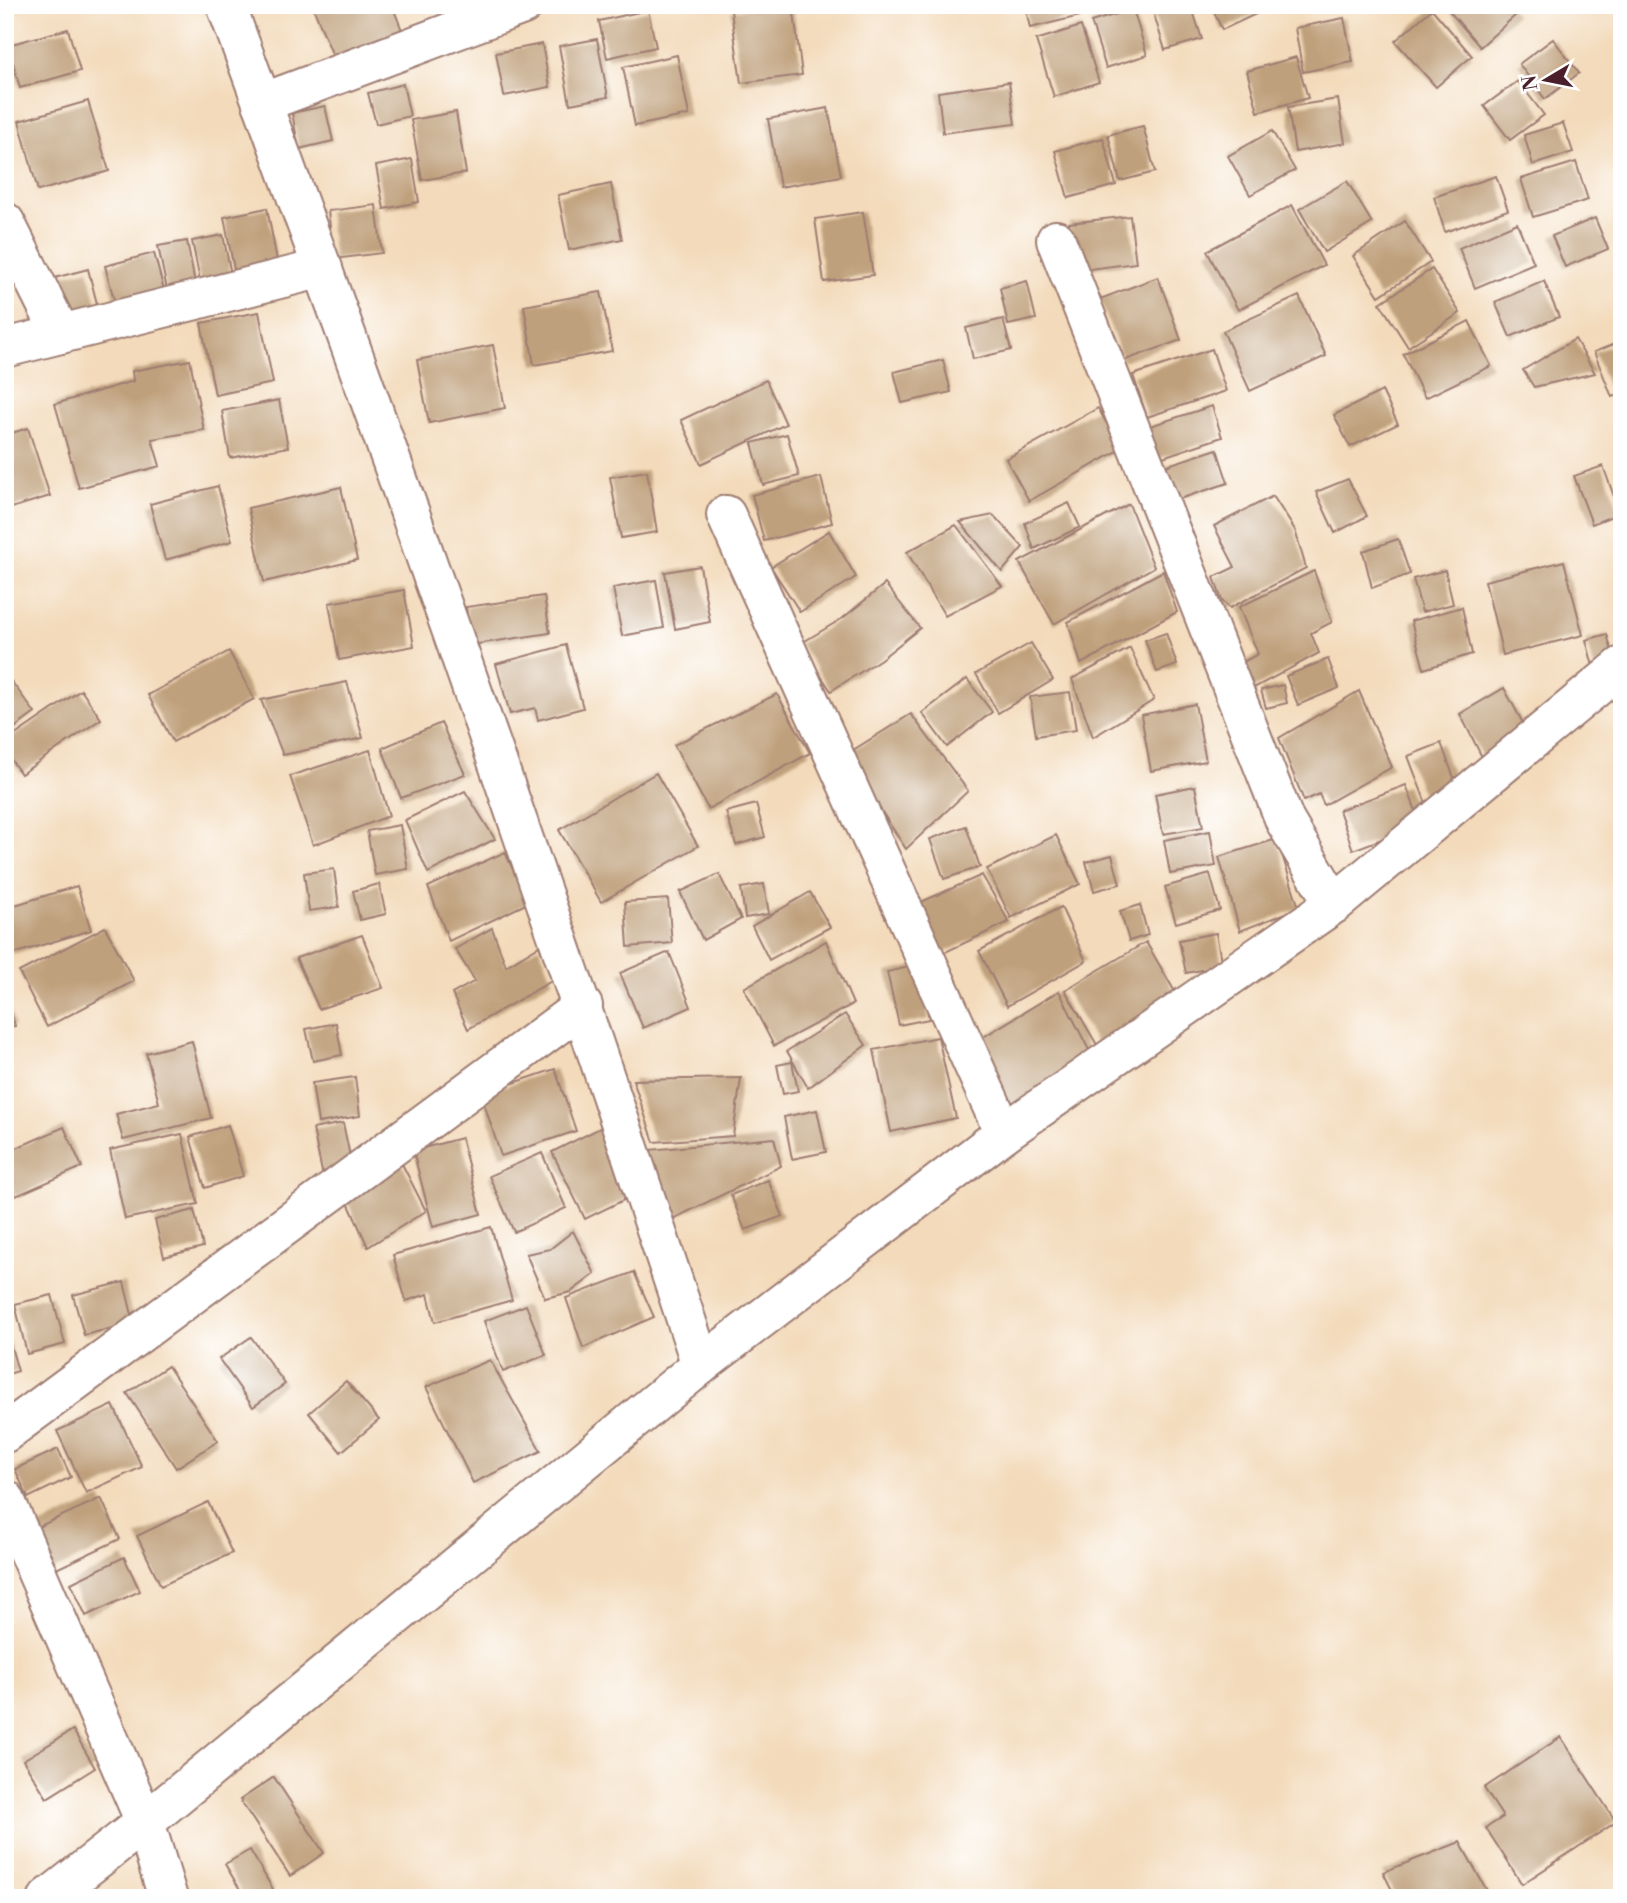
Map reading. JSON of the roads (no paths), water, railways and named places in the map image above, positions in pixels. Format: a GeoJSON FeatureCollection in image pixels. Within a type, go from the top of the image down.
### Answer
{"type":"FeatureCollection","features":[{"type":"Feature","properties":{"kind":"street"},"geometry":{"type":"LineString","coordinates":[[226,5],[323,268],[583,1006],[701,1365]]}},
{"type":"Feature","properties":{"kind":"street"},"geometry":{"type":"LineString","coordinates":[[262,103],[523,5]]}},
{"type":"Feature","properties":{"kind":"street"},"geometry":{"type":"LineString","coordinates":[[5,222],[61,334]]}},
{"type":"Feature","properties":{"kind":"street"},"geometry":{"type":"LineString","coordinates":[[1056,240],[1285,821],[1334,904]]}},
{"type":"Feature","properties":{"kind":"street"},"geometry":{"type":"LineString","coordinates":[[5,348],[323,268]]}},
{"type":"Feature","properties":{"kind":"street"},"geometry":{"type":"LineString","coordinates":[[726,515],[1004,1133]]}},
{"type":"Feature","properties":{"kind":"street"},"geometry":{"type":"LineString","coordinates":[[48,1898],[145,1822],[701,1365],[1004,1133],[1334,904],[1622,666]]}},
{"type":"Feature","properties":{"kind":"street"},"geometry":{"type":"LineString","coordinates":[[5,1433],[583,1006]]}},
{"type":"Feature","properties":{"kind":"street"},"geometry":{"type":"LineString","coordinates":[[5,1500],[145,1822],[168,1898]]}}]}
